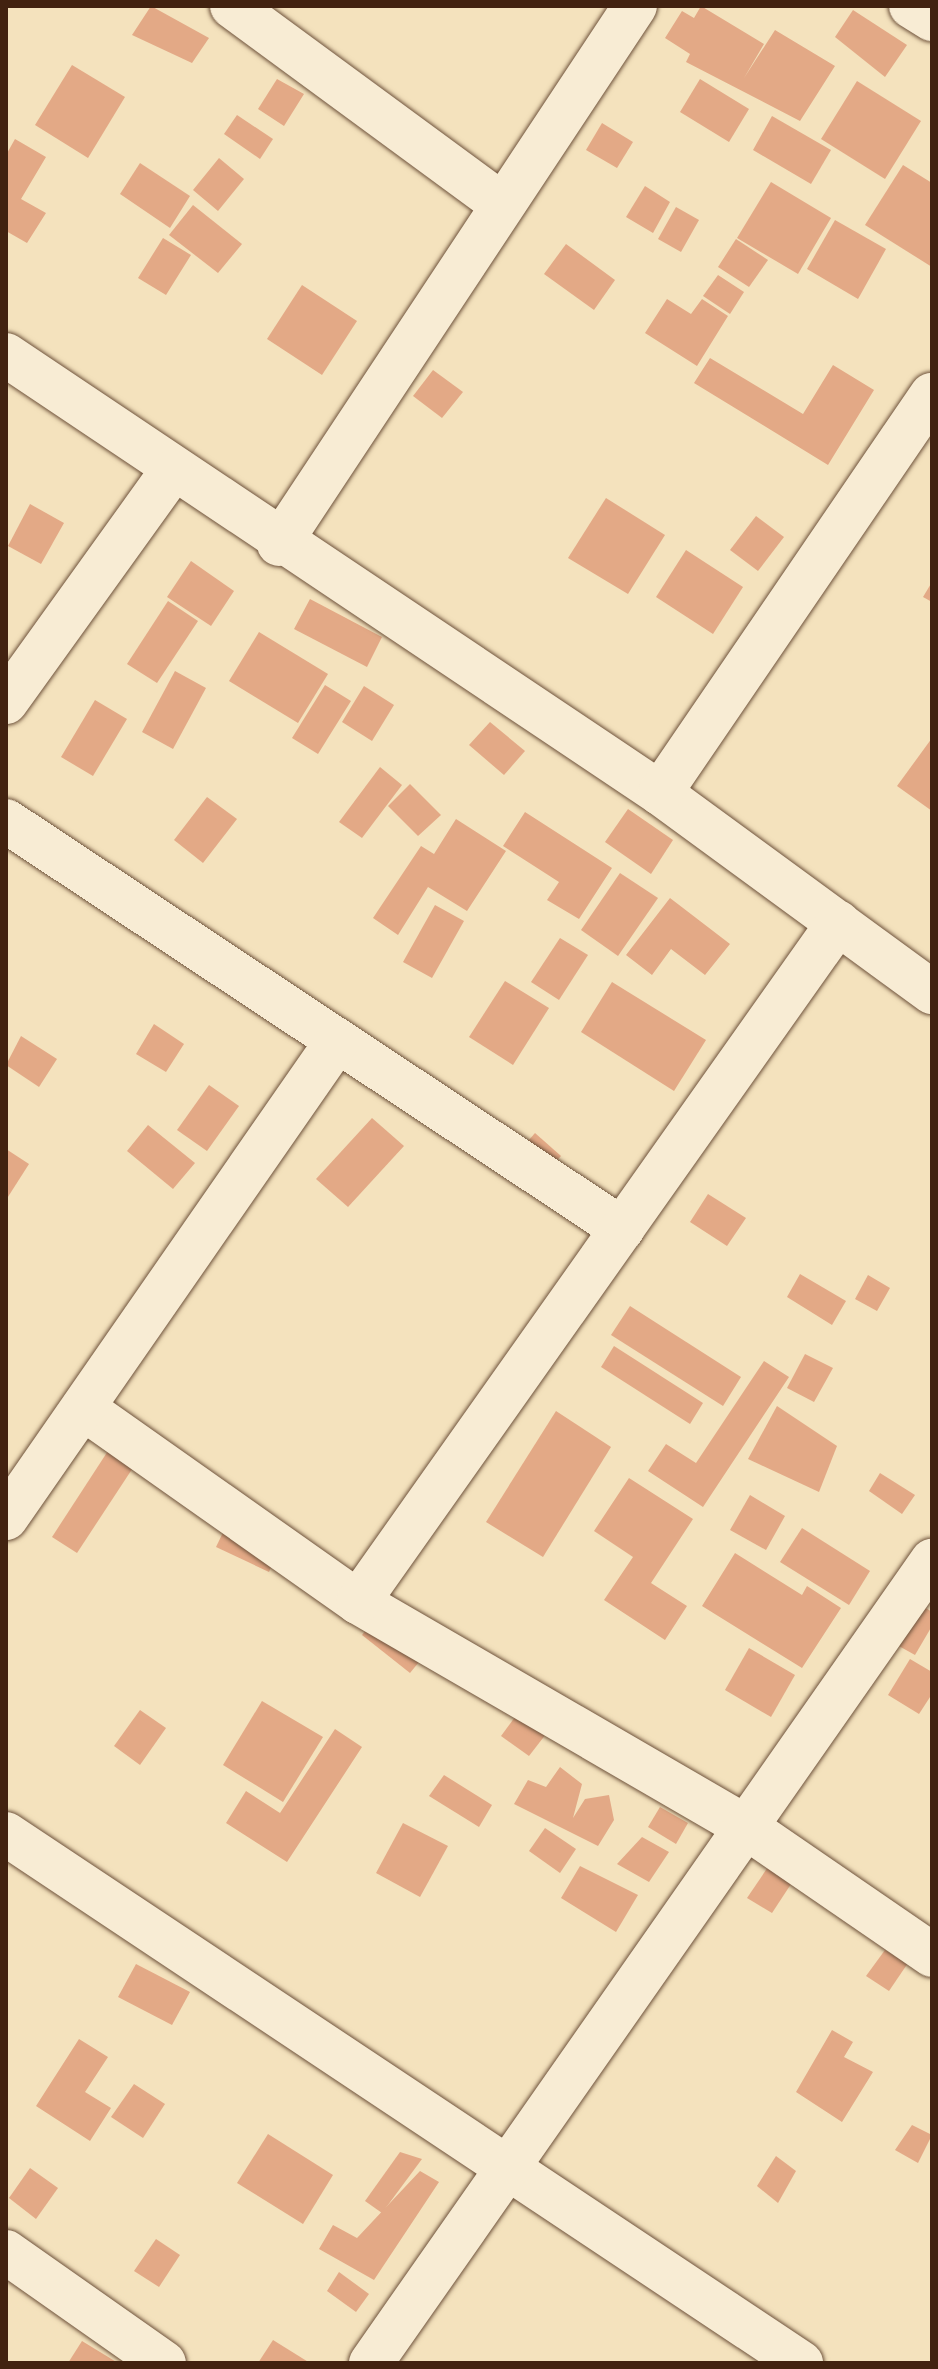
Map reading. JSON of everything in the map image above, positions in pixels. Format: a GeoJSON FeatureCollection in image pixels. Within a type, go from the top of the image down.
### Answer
{"type":"FeatureCollection","features":[{"type":"Feature","properties":{"kind":"street"},"geometry":{"type":"LineString","coordinates":[[279,544],[500,203],[635,6]]}},
{"type":"Feature","properties":{"kind":"street"},"geometry":{"type":"LineString","coordinates":[[911,6],[932,19]]}},
{"type":"Feature","properties":{"kind":"street"},"geometry":{"type":"LineString","coordinates":[[241,8],[500,203]]}},
{"type":"Feature","properties":{"kind":"street"},"geometry":{"type":"LineString","coordinates":[[6,355],[171,472],[660,793],[932,992]]}},
{"type":"Feature","properties":{"kind":"street"},"geometry":{"type":"LineString","coordinates":[[660,793],[932,395]]}},
{"type":"Feature","properties":{"kind":"street"},"geometry":{"type":"LineString","coordinates":[[6,702],[171,472]]}},
{"type":"Feature","properties":{"kind":"street"},"geometry":{"type":"LineString","coordinates":[[6,821],[622,1229]]}},
{"type":"Feature","properties":{"kind":"street"},"geometry":{"type":"LineString","coordinates":[[358,1602],[838,923]]}},
{"type":"Feature","properties":{"kind":"street"},"geometry":{"type":"LineString","coordinates":[[6,1518],[337,1041]]}},
{"type":"Feature","properties":{"kind":"street"},"geometry":{"type":"LineString","coordinates":[[83,1408],[358,1602],[746,1827],[932,1955]]}},
{"type":"Feature","properties":{"kind":"street"},"geometry":{"type":"LineString","coordinates":[[371,2363],[932,1561]]}},
{"type":"Feature","properties":{"kind":"street"},"geometry":{"type":"LineString","coordinates":[[6,1834],[801,2363]]}},
{"type":"Feature","properties":{"kind":"street"},"geometry":{"type":"LineString","coordinates":[[6,2252],[164,2363]]}},
{"type":"Feature","properties":{"kind":"building"},"geometry":{"type":"Polygon","coordinates":[[[151,6],[209,38],[192,63],[132,35],[151,6]]]}},
{"type":"Feature","properties":{"kind":"building"},"geometry":{"type":"Polygon","coordinates":[[[701,6],[764,44],[744,78],[775,30],[835,66],[800,121],[686,62],[690,54],[665,38],[682,11],[694,18],[701,6]]]}},
{"type":"Feature","properties":{"kind":"building"},"geometry":{"type":"Polygon","coordinates":[[[853,10],[907,45],[885,77],[835,37],[853,10]]]}},
{"type":"Feature","properties":{"kind":"building"},"geometry":{"type":"Polygon","coordinates":[[[72,65],[125,97],[88,158],[35,125],[72,65]]]}},
{"type":"Feature","properties":{"kind":"building"},"geometry":{"type":"Polygon","coordinates":[[[277,79],[304,94],[284,126],[258,109],[277,79]]]}},
{"type":"Feature","properties":{"kind":"building"},"geometry":{"type":"Polygon","coordinates":[[[700,79],[749,109],[729,142],[680,112],[700,79]]]}},
{"type":"Feature","properties":{"kind":"building"},"geometry":{"type":"Polygon","coordinates":[[[857,81],[921,121],[885,179],[821,139],[857,81]]]}},
{"type":"Feature","properties":{"kind":"building"},"geometry":{"type":"Polygon","coordinates":[[[237,115],[273,139],[260,159],[224,134],[237,115]]]}},
{"type":"Feature","properties":{"kind":"building"},"geometry":{"type":"Polygon","coordinates":[[[772,116],[831,150],[811,184],[753,150],[772,116]]]}},
{"type":"Feature","properties":{"kind":"building"},"geometry":{"type":"Polygon","coordinates":[[[602,123],[633,142],[617,168],[586,150],[602,123]]]}},
{"type":"Feature","properties":{"kind":"building"},"geometry":{"type":"Polygon","coordinates":[[[15,139],[46,157],[21,199],[46,213],[27,243],[6,231],[6,155],[15,139]]]}},
{"type":"Feature","properties":{"kind":"building"},"geometry":{"type":"Polygon","coordinates":[[[219,158],[244,179],[218,211],[193,190],[219,158]]]}},
{"type":"Feature","properties":{"kind":"building"},"geometry":{"type":"Polygon","coordinates":[[[140,163],[190,196],[170,228],[120,194],[140,163]]]}},
{"type":"Feature","properties":{"kind":"building"},"geometry":{"type":"Polygon","coordinates":[[[903,165],[932,183],[932,267],[865,225],[903,165]]]}},
{"type":"Feature","properties":{"kind":"building"},"geometry":{"type":"Polygon","coordinates":[[[771,182],[831,218],[798,274],[737,238],[771,182]]]}},
{"type":"Feature","properties":{"kind":"building"},"geometry":{"type":"Polygon","coordinates":[[[645,186],[670,202],[653,233],[626,217],[645,186]]]}},
{"type":"Feature","properties":{"kind":"building"},"geometry":{"type":"Polygon","coordinates":[[[193,205],[242,244],[218,273],[169,235],[193,205]]]}},
{"type":"Feature","properties":{"kind":"building"},"geometry":{"type":"Polygon","coordinates":[[[676,207],[699,220],[681,252],[658,239],[676,207]]]}},
{"type":"Feature","properties":{"kind":"building"},"geometry":{"type":"Polygon","coordinates":[[[835,220],[886,249],[858,299],[807,269],[835,220]]]}},
{"type":"Feature","properties":{"kind":"building"},"geometry":{"type":"Polygon","coordinates":[[[163,238],[191,255],[166,295],[138,278],[163,238]]]}},
{"type":"Feature","properties":{"kind":"building"},"geometry":{"type":"Polygon","coordinates":[[[736,239],[768,260],[749,287],[718,267],[736,239]]]}},
{"type":"Feature","properties":{"kind":"building"},"geometry":{"type":"Polygon","coordinates":[[[566,244],[615,280],[594,310],[544,274],[566,244]]]}},
{"type":"Feature","properties":{"kind":"building"},"geometry":{"type":"Polygon","coordinates":[[[718,275],[744,292],[730,314],[703,296],[718,275]]]}},
{"type":"Feature","properties":{"kind":"building"},"geometry":{"type":"Polygon","coordinates":[[[302,285],[357,321],[322,375],[267,339],[302,285]]]}},
{"type":"Feature","properties":{"kind":"building"},"geometry":{"type":"Polygon","coordinates":[[[667,299],[691,314],[702,299],[728,316],[697,366],[645,333],[667,299]]]}},
{"type":"Feature","properties":{"kind":"building"},"geometry":{"type":"Polygon","coordinates":[[[710,358],[803,414],[833,365],[874,390],[828,465],[694,383],[710,358]]]}},
{"type":"Feature","properties":{"kind":"building"},"geometry":{"type":"Polygon","coordinates":[[[433,370],[463,392],[442,418],[413,396],[433,370]]]}},
{"type":"Feature","properties":{"kind":"building"},"geometry":{"type":"Polygon","coordinates":[[[606,498],[665,535],[628,594],[568,558],[606,498]]]}},
{"type":"Feature","properties":{"kind":"building"},"geometry":{"type":"Polygon","coordinates":[[[30,504],[64,523],[41,564],[8,546],[30,504]]]}},
{"type":"Feature","properties":{"kind":"building"},"geometry":{"type":"Polygon","coordinates":[[[756,516],[784,537],[758,571],[730,550],[756,516]]]}},
{"type":"Feature","properties":{"kind":"building"},"geometry":{"type":"Polygon","coordinates":[[[686,550],[743,587],[713,634],[656,597],[686,550]]]}},
{"type":"Feature","properties":{"kind":"building"},"geometry":{"type":"Polygon","coordinates":[[[191,561],[234,591],[211,626],[167,597],[191,561]]]}},
{"type":"Feature","properties":{"kind":"building"},"geometry":{"type":"Polygon","coordinates":[[[932,582],[932,602],[923,597],[932,582]]]}},
{"type":"Feature","properties":{"kind":"building"},"geometry":{"type":"Polygon","coordinates":[[[310,599],[382,637],[367,667],[294,629],[310,599]]]}},
{"type":"Feature","properties":{"kind":"building"},"geometry":{"type":"Polygon","coordinates":[[[168,601],[198,621],[157,683],[127,664],[168,601]]]}},
{"type":"Feature","properties":{"kind":"building"},"geometry":{"type":"Polygon","coordinates":[[[259,632],[328,674],[298,723],[229,681],[259,632]]]}},
{"type":"Feature","properties":{"kind":"building"},"geometry":{"type":"Polygon","coordinates":[[[175,671],[206,688],[173,749],[142,732],[175,671]]]}},
{"type":"Feature","properties":{"kind":"building"},"geometry":{"type":"Polygon","coordinates":[[[325,685],[351,701],[318,754],[292,738],[325,685]]]}},
{"type":"Feature","properties":{"kind":"building"},"geometry":{"type":"Polygon","coordinates":[[[364,686],[394,705],[372,741],[342,722],[364,686]]]}},
{"type":"Feature","properties":{"kind":"building"},"geometry":{"type":"Polygon","coordinates":[[[95,700],[127,719],[93,776],[61,757],[95,700]]]}},
{"type":"Feature","properties":{"kind":"building"},"geometry":{"type":"Polygon","coordinates":[[[490,722],[525,751],[504,775],[469,745],[490,722]]]}},
{"type":"Feature","properties":{"kind":"building"},"geometry":{"type":"Polygon","coordinates":[[[932,738],[932,811],[897,786],[932,738]]]}},
{"type":"Feature","properties":{"kind":"building"},"geometry":{"type":"Polygon","coordinates":[[[380,767],[402,785],[362,838],[339,822],[380,767]]]}},
{"type":"Feature","properties":{"kind":"building"},"geometry":{"type":"Polygon","coordinates":[[[410,784],[441,815],[418,836],[388,806],[410,784]]]}},
{"type":"Feature","properties":{"kind":"building"},"geometry":{"type":"Polygon","coordinates":[[[207,797],[237,819],[203,863],[174,840],[207,797]]]}},
{"type":"Feature","properties":{"kind":"building"},"geometry":{"type":"Polygon","coordinates":[[[628,809],[673,840],[651,874],[605,842],[628,809]]]}},
{"type":"Feature","properties":{"kind":"building"},"geometry":{"type":"Polygon","coordinates":[[[525,812],[612,868],[579,919],[547,900],[559,882],[503,846],[525,812]]]}},
{"type":"Feature","properties":{"kind":"building"},"geometry":{"type":"Polygon","coordinates":[[[456,819],[506,851],[467,911],[428,887],[398,935],[373,918],[421,846],[434,854],[456,819]]]}},
{"type":"Feature","properties":{"kind":"building"},"geometry":{"type":"Polygon","coordinates":[[[620,873],[658,898],[618,956],[581,930],[620,873]]]}},
{"type":"Feature","properties":{"kind":"building"},"geometry":{"type":"Polygon","coordinates":[[[670,898],[730,944],[705,975],[671,949],[652,975],[626,955],[670,898]]]}},
{"type":"Feature","properties":{"kind":"building"},"geometry":{"type":"Polygon","coordinates":[[[435,905],[464,921],[432,978],[403,962],[435,905]]]}},
{"type":"Feature","properties":{"kind":"building"},"geometry":{"type":"Polygon","coordinates":[[[560,938],[588,955],[559,1000],[531,982],[560,938]]]}},
{"type":"Feature","properties":{"kind":"building"},"geometry":{"type":"Polygon","coordinates":[[[505,981],[549,1008],[513,1065],[469,1037],[505,981]]]}},
{"type":"Feature","properties":{"kind":"building"},"geometry":{"type":"Polygon","coordinates":[[[612,982],[706,1040],[674,1091],[581,1032],[612,982]]]}},
{"type":"Feature","properties":{"kind":"building"},"geometry":{"type":"Polygon","coordinates":[[[154,1024],[184,1044],[166,1072],[136,1054],[154,1024]]]}},
{"type":"Feature","properties":{"kind":"building"},"geometry":{"type":"Polygon","coordinates":[[[21,1036],[57,1059],[39,1087],[6,1065],[21,1036]]]}},
{"type":"Feature","properties":{"kind":"building"},"geometry":{"type":"Polygon","coordinates":[[[209,1085],[239,1106],[207,1151],[177,1130],[209,1085]]]}},
{"type":"Feature","properties":{"kind":"building"},"geometry":{"type":"Polygon","coordinates":[[[372,1118],[404,1146],[348,1207],[316,1179],[372,1118]]]}},
{"type":"Feature","properties":{"kind":"building"},"geometry":{"type":"Polygon","coordinates":[[[148,1125],[195,1163],[173,1189],[127,1151],[148,1125]]]}},
{"type":"Feature","properties":{"kind":"building"},"geometry":{"type":"Polygon","coordinates":[[[535,1133],[561,1156],[529,1191],[504,1169],[535,1133]]]}},
{"type":"Feature","properties":{"kind":"building"},"geometry":{"type":"Polygon","coordinates":[[[6,1149],[29,1164],[6,1200],[6,1149]]]}},
{"type":"Feature","properties":{"kind":"building"},"geometry":{"type":"Polygon","coordinates":[[[708,1194],[746,1218],[727,1246],[690,1222],[708,1194]]]}},
{"type":"Feature","properties":{"kind":"building"},"geometry":{"type":"Polygon","coordinates":[[[800,1274],[846,1301],[832,1325],[787,1297],[800,1274]]]}},
{"type":"Feature","properties":{"kind":"building"},"geometry":{"type":"Polygon","coordinates":[[[868,1275],[890,1288],[877,1311],[855,1299],[868,1275]]]}},
{"type":"Feature","properties":{"kind":"building"},"geometry":{"type":"Polygon","coordinates":[[[630,1306],[741,1377],[723,1406],[611,1335],[630,1306]]]}},
{"type":"Feature","properties":{"kind":"building"},"geometry":{"type":"Polygon","coordinates":[[[614,1346],[703,1403],[690,1424],[601,1367],[614,1346]]]}},
{"type":"Feature","properties":{"kind":"building"},"geometry":{"type":"Polygon","coordinates":[[[805,1354],[833,1368],[814,1402],[787,1388],[805,1354]]]}},
{"type":"Feature","properties":{"kind":"building"},"geometry":{"type":"Polygon","coordinates":[[[764,1361],[789,1377],[703,1507],[648,1471],[666,1444],[696,1463],[764,1361]]]}},
{"type":"Feature","properties":{"kind":"building"},"geometry":{"type":"Polygon","coordinates":[[[777,1406],[837,1446],[819,1492],[748,1459],[777,1406]]]}},
{"type":"Feature","properties":{"kind":"building"},"geometry":{"type":"Polygon","coordinates":[[[556,1411],[611,1447],[543,1557],[486,1522],[556,1411]]]}},
{"type":"Feature","properties":{"kind":"building"},"geometry":{"type":"Polygon","coordinates":[[[119,1434],[144,1451],[77,1553],[52,1537],[119,1434]]]}},
{"type":"Feature","properties":{"kind":"building"},"geometry":{"type":"Polygon","coordinates":[[[880,1473],[915,1495],[902,1514],[869,1491],[880,1473]]]}},
{"type":"Feature","properties":{"kind":"building"},"geometry":{"type":"Polygon","coordinates":[[[629,1478],[693,1519],[651,1583],[687,1606],[665,1640],[604,1600],[633,1557],[594,1531],[629,1478]]]}},
{"type":"Feature","properties":{"kind":"building"},"geometry":{"type":"Polygon","coordinates":[[[750,1495],[785,1516],[766,1550],[730,1530],[750,1495]]]}},
{"type":"Feature","properties":{"kind":"building"},"geometry":{"type":"Polygon","coordinates":[[[230,1518],[282,1541],[269,1572],[216,1547],[230,1518]]]}},
{"type":"Feature","properties":{"kind":"building"},"geometry":{"type":"Polygon","coordinates":[[[802,1528],[870,1571],[849,1605],[780,1562],[802,1528]]]}},
{"type":"Feature","properties":{"kind":"building"},"geometry":{"type":"Polygon","coordinates":[[[735,1553],[802,1595],[807,1586],[841,1608],[802,1668],[702,1606],[735,1553]]]}},
{"type":"Feature","properties":{"kind":"building"},"geometry":{"type":"Polygon","coordinates":[[[388,1603],[436,1641],[410,1673],[362,1635],[388,1603]]]}},
{"type":"Feature","properties":{"kind":"building"},"geometry":{"type":"Polygon","coordinates":[[[921,1605],[932,1612],[932,1626],[915,1655],[897,1645],[921,1605]]]}},
{"type":"Feature","properties":{"kind":"building"},"geometry":{"type":"Polygon","coordinates":[[[749,1648],[795,1675],[771,1717],[725,1690],[749,1648]]]}},
{"type":"Feature","properties":{"kind":"building"},"geometry":{"type":"Polygon","coordinates":[[[910,1659],[932,1672],[932,1694],[919,1714],[888,1695],[910,1659]]]}},
{"type":"Feature","properties":{"kind":"building"},"geometry":{"type":"Polygon","coordinates":[[[262,1701],[323,1737],[283,1802],[223,1765],[262,1701]]]}},
{"type":"Feature","properties":{"kind":"building"},"geometry":{"type":"Polygon","coordinates":[[[524,1705],[553,1725],[529,1756],[501,1736],[524,1705]]]}},
{"type":"Feature","properties":{"kind":"building"},"geometry":{"type":"Polygon","coordinates":[[[140,1710],[166,1728],[140,1765],[114,1746],[140,1710]]]}},
{"type":"Feature","properties":{"kind":"building"},"geometry":{"type":"Polygon","coordinates":[[[335,1729],[362,1747],[287,1862],[226,1823],[246,1791],[280,1813],[335,1729]]]}},
{"type":"Feature","properties":{"kind":"building"},"geometry":{"type":"Polygon","coordinates":[[[560,1767],[582,1784],[573,1818],[585,1799],[609,1795],[614,1820],[598,1846],[514,1804],[528,1780],[546,1787],[560,1767]]]}},
{"type":"Feature","properties":{"kind":"building"},"geometry":{"type":"Polygon","coordinates":[[[444,1775],[492,1805],[479,1827],[429,1796],[444,1775]]]}},
{"type":"Feature","properties":{"kind":"building"},"geometry":{"type":"Polygon","coordinates":[[[660,1807],[688,1823],[676,1844],[648,1827],[660,1807]]]}},
{"type":"Feature","properties":{"kind":"building"},"geometry":{"type":"Polygon","coordinates":[[[403,1823],[448,1846],[420,1897],[376,1873],[403,1823]]]}},
{"type":"Feature","properties":{"kind":"building"},"geometry":{"type":"Polygon","coordinates":[[[545,1828],[576,1849],[560,1873],[529,1851],[545,1828]]]}},
{"type":"Feature","properties":{"kind":"building"},"geometry":{"type":"Polygon","coordinates":[[[642,1837],[669,1852],[649,1882],[617,1864],[642,1837]]]}},
{"type":"Feature","properties":{"kind":"building"},"geometry":{"type":"Polygon","coordinates":[[[580,1866],[638,1895],[616,1932],[561,1898],[580,1866]]]}},
{"type":"Feature","properties":{"kind":"building"},"geometry":{"type":"Polygon","coordinates":[[[768,1867],[793,1881],[772,1913],[747,1898],[768,1867]]]}},
{"type":"Feature","properties":{"kind":"building"},"geometry":{"type":"Polygon","coordinates":[[[885,1950],[908,1963],[889,1991],[866,1976],[885,1950]]]}},
{"type":"Feature","properties":{"kind":"building"},"geometry":{"type":"Polygon","coordinates":[[[136,1964],[190,1992],[172,2025],[118,1997],[136,1964]]]}},
{"type":"Feature","properties":{"kind":"building"},"geometry":{"type":"Polygon","coordinates":[[[832,2030],[853,2042],[844,2057],[873,2072],[842,2122],[796,2092],[832,2030]]]}},
{"type":"Feature","properties":{"kind":"building"},"geometry":{"type":"Polygon","coordinates":[[[79,2039],[108,2057],[85,2092],[111,2108],[90,2141],[36,2106],[79,2039]]]}},
{"type":"Feature","properties":{"kind":"building"},"geometry":{"type":"Polygon","coordinates":[[[134,2084],[165,2104],[143,2138],[111,2117],[134,2084]]]}},
{"type":"Feature","properties":{"kind":"building"},"geometry":{"type":"Polygon","coordinates":[[[912,2125],[932,2135],[918,2163],[895,2150],[912,2125]]]}},
{"type":"Feature","properties":{"kind":"building"},"geometry":{"type":"Polygon","coordinates":[[[268,2134],[333,2175],[303,2224],[237,2183],[268,2134]]]}},
{"type":"Feature","properties":{"kind":"building"},"geometry":{"type":"Polygon","coordinates":[[[400,2152],[422,2159],[382,2213],[365,2201],[400,2152]]]}},
{"type":"Feature","properties":{"kind":"building"},"geometry":{"type":"Polygon","coordinates":[[[776,2156],[796,2171],[778,2203],[757,2186],[776,2156]]]}},
{"type":"Feature","properties":{"kind":"building"},"geometry":{"type":"Polygon","coordinates":[[[30,2168],[58,2188],[36,2219],[9,2198],[30,2168]]]}},
{"type":"Feature","properties":{"kind":"building"},"geometry":{"type":"Polygon","coordinates":[[[420,2171],[439,2182],[374,2280],[319,2249],[333,2225],[357,2238],[420,2171]]]}},
{"type":"Feature","properties":{"kind":"building"},"geometry":{"type":"Polygon","coordinates":[[[156,2239],[180,2255],[159,2287],[134,2271],[156,2239]]]}},
{"type":"Feature","properties":{"kind":"building"},"geometry":{"type":"Polygon","coordinates":[[[339,2272],[369,2294],[356,2312],[327,2291],[339,2272]]]}},
{"type":"Feature","properties":{"kind":"building"},"geometry":{"type":"Polygon","coordinates":[[[273,2340],[310,2363],[258,2363],[273,2340]]]}},
{"type":"Feature","properties":{"kind":"building"},"geometry":{"type":"Polygon","coordinates":[[[82,2341],[118,2363],[68,2363],[82,2341]]]}}]}
